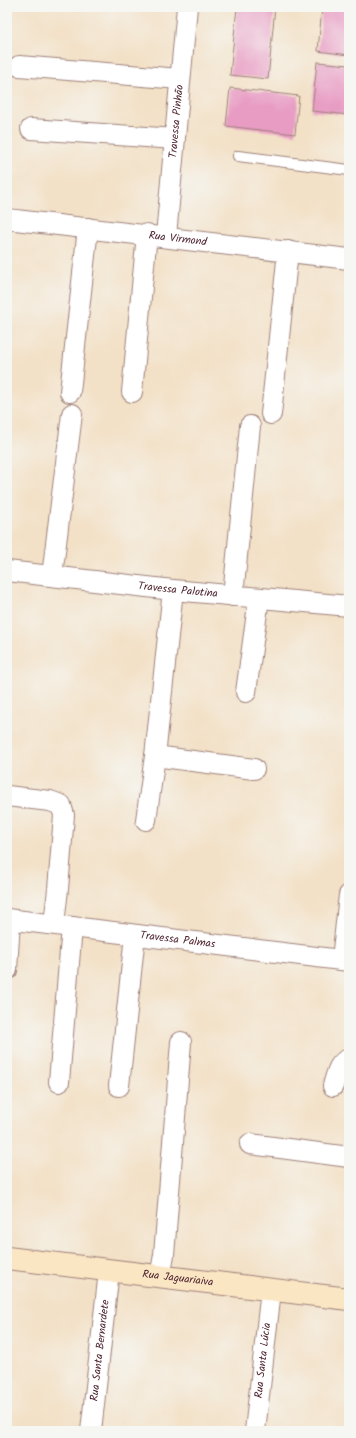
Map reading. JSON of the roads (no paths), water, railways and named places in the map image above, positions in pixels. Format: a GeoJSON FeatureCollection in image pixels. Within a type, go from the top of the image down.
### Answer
{"type":"FeatureCollection","features":[{"type":"Feature","properties":{"kind":"street","name":"Travessa Pinhão"},"geometry":{"type":"LineString","coordinates":[[132,392],[156,235],[175,139],[187,7]]}},
{"type":"Feature","properties":{"kind":"street"},"geometry":{"type":"LineString","coordinates":[[19,66],[180,80]]}},
{"type":"Feature","properties":{"kind":"street"},"geometry":{"type":"LineString","coordinates":[[31,129],[175,139]]}},
{"type":"Feature","properties":{"kind":"street","name":"Rua Virmond"},"geometry":{"type":"LineString","coordinates":[[7,219],[156,235],[349,259]]}},
{"type":"Feature","properties":{"kind":"street"},"geometry":{"type":"LineString","coordinates":[[70,392],[88,228]]}},
{"type":"Feature","properties":{"kind":"street"},"geometry":{"type":"LineString","coordinates":[[271,414],[288,251]]}},
{"type":"Feature","properties":{"kind":"street"},"geometry":{"type":"LineString","coordinates":[[52,576],[72,414]]}},
{"type":"Feature","properties":{"kind":"street"},"geometry":{"type":"LineString","coordinates":[[233,596],[250,426]]}},
{"type":"Feature","properties":{"kind":"street","name":"Travessa Palotina"},"geometry":{"type":"LineString","coordinates":[[7,571],[173,590],[349,606]]}},
{"type":"Feature","properties":{"kind":"street"},"geometry":{"type":"LineString","coordinates":[[146,820],[155,756],[173,590]]}},
{"type":"Feature","properties":{"kind":"street"},"geometry":{"type":"LineString","coordinates":[[246,692],[259,598]]}},
{"type":"Feature","properties":{"kind":"street"},"geometry":{"type":"LineString","coordinates":[[155,756],[254,769]]}},
{"type":"Feature","properties":{"kind":"street"},"geometry":{"type":"LineString","coordinates":[[7,796],[50,801],[61,805],[64,815],[58,889],[63,926],[59,1082]]}},
{"type":"Feature","properties":{"kind":"street"},"geometry":{"type":"LineString","coordinates":[[345,961],[349,895]]}},
{"type":"Feature","properties":{"kind":"street"},"geometry":{"type":"LineString","coordinates":[[7,970],[9,920]]}},
{"type":"Feature","properties":{"kind":"street","name":"Travessa Palmas"},"geometry":{"type":"LineString","coordinates":[[9,920],[345,961]]}},
{"type":"Feature","properties":{"kind":"street"},"geometry":{"type":"LineString","coordinates":[[119,1086],[135,935]]}},
{"type":"Feature","properties":{"kind":"street"},"geometry":{"type":"LineString","coordinates":[[160,1277],[164,1255],[181,1042]]}},
{"type":"Feature","properties":{"kind":"street"},"geometry":{"type":"LineString","coordinates":[[333,1086],[341,1064],[344,1060],[349,1059]]}},
{"type":"Feature","properties":{"kind":"street"},"geometry":{"type":"LineString","coordinates":[[250,1144],[349,1157]]}},
{"type":"Feature","properties":{"kind":"street","name":"Rua Jaguariaiva"},"geometry":{"type":"LineString","coordinates":[[7,1258],[349,1299]]}},
{"type":"Feature","properties":{"kind":"street","name":"Rua Santa Bernardete"},"geometry":{"type":"LineString","coordinates":[[91,1431],[109,1271]]}},
{"type":"Feature","properties":{"kind":"street","name":"Rua Santa Lúcia"},"geometry":{"type":"LineString","coordinates":[[255,1431],[271,1290]]}},
{"type":"Feature","properties":{"kind":"lane"},"geometry":{"type":"LineString","coordinates":[[238,156],[349,170]]}}]}
